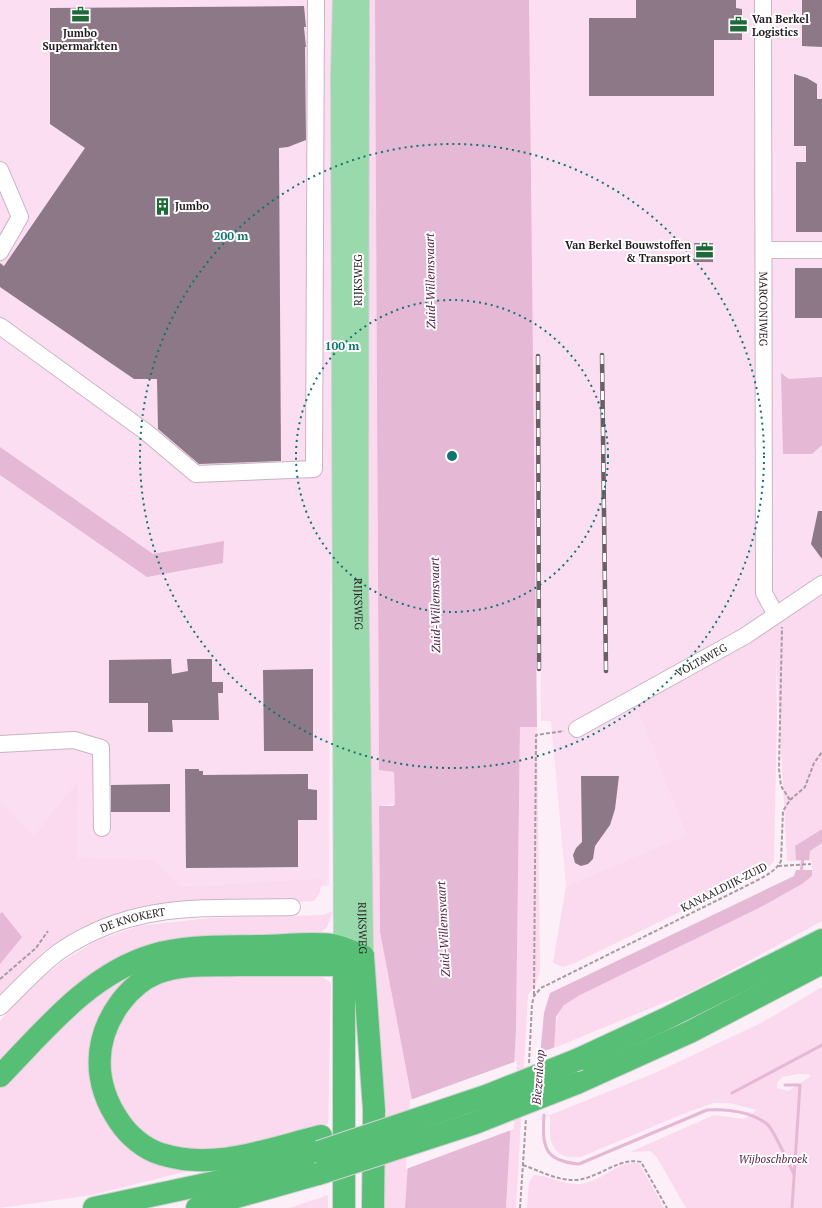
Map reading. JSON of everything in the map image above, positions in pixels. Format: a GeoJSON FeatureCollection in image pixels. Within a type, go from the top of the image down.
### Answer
{"type":"FeatureCollection","features":[{"type":"Feature","properties":{"kind":"highway"},"geometry":{"type":"LineString","coordinates":[[94,1208],[220,1181],[406,1112],[486,1096],[579,1059],[665,1019],[822,940]]}},
{"type":"Feature","properties":{"kind":"highway"},"geometry":{"type":"LineString","coordinates":[[0,1076],[55,1020],[89,989],[118,970],[153,955],[200,948],[332,945],[351,956]]}},
{"type":"Feature","properties":{"kind":"highway"},"geometry":{"type":"LineString","coordinates":[[320,1144],[223,1160],[194,1161],[160,1154],[144,1146],[125,1131],[108,1106],[101,1083],[99,1058],[102,1038],[109,1018],[132,989],[155,974],[167,970],[201,966],[351,956]]}},
{"type":"Feature","properties":{"kind":"highway","name":"RIJKSWEG"},"geometry":{"type":"LineString","coordinates":[[344,1208],[351,956]]}},
{"type":"Feature","properties":{"kind":"highway","name":"RIJKSWEG"},"geometry":{"type":"LineString","coordinates":[[351,956],[374,1110],[373,1208]]}},
{"type":"Feature","properties":{"kind":"highway"},"geometry":{"type":"LineString","coordinates":[[258,1208],[318,1182],[577,1083],[690,1032],[822,963]]}},
{"type":"Feature","properties":{"kind":"highway"},"geometry":{"type":"LineString","coordinates":[[197,1208],[318,1182]]}},
{"type":"Feature","properties":{"kind":"main road","name":"RIJKSWEG"},"geometry":{"type":"LineString","coordinates":[[343,0],[342,84],[351,956]]}},
{"type":"Feature","properties":{"kind":"main road","name":"RIJKSWEG"},"geometry":{"type":"LineString","coordinates":[[351,956],[358,564],[359,0]]}},
{"type":"Feature","properties":{"kind":"street"},"geometry":{"type":"LineString","coordinates":[[0,326],[146,432],[196,474],[314,468],[316,0]]}},
{"type":"Feature","properties":{"kind":"street","name":"MARCONIWEG"},"geometry":{"type":"LineString","coordinates":[[763,0],[764,593],[776,615]]}},
{"type":"Feature","properties":{"kind":"street"},"geometry":{"type":"LineString","coordinates":[[0,170],[20,217],[0,252]]}},
{"type":"Feature","properties":{"kind":"street"},"geometry":{"type":"LineString","coordinates":[[764,250],[822,250]]}},
{"type":"Feature","properties":{"kind":"street","name":"VOLTAWEG"},"geometry":{"type":"LineString","coordinates":[[577,729],[745,636],[822,584]]}},
{"type":"Feature","properties":{"kind":"street"},"geometry":{"type":"LineString","coordinates":[[0,744],[74,740],[101,748],[102,828]]}},
{"type":"Feature","properties":{"kind":"street","name":"DE KNOKERT"},"geometry":{"type":"LineString","coordinates":[[0,1007],[59,952],[88,934],[112,924],[136,916],[168,910],[292,907]]}},
{"type":"Feature","properties":{"kind":"path"},"geometry":{"type":"LineString","coordinates":[[776,615],[782,628],[779,769],[781,786],[790,800],[805,787],[814,763],[822,752]]}},
{"type":"Feature","properties":{"kind":"path","name":"KANAALDIJK-ZUID"},"geometry":{"type":"LineString","coordinates":[[577,729],[536,735],[534,996],[541,988],[552,982],[773,872],[781,861],[783,811],[790,800]]}},
{"type":"Feature","properties":{"kind":"path"},"geometry":{"type":"LineString","coordinates":[[778,866],[810,864]]}},
{"type":"Feature","properties":{"kind":"path"},"geometry":{"type":"LineString","coordinates":[[0,979],[36,948],[48,931]]}},
{"type":"Feature","properties":{"kind":"path"},"geometry":{"type":"LineString","coordinates":[[520,1208],[523,1165],[565,1179],[578,1180],[631,1160],[641,1162],[667,1208]]}},
{"type":"Feature","properties":{"kind":"shaded area"},"geometry":{"type":"Polygon","coordinates":[[[0,0],[822,0],[822,594],[775,625],[688,835],[566,886],[551,721],[541,721],[540,583],[526,428],[383,481],[332,479],[329,886],[178,889],[0,903],[0,0]]]}},
{"type":"Feature","properties":{"kind":"green space"},"geometry":{"type":"Polygon","coordinates":[[[367,0],[375,0],[379,770],[394,772],[395,804],[379,806],[380,932],[412,1100],[405,1208],[383,1208],[371,953],[366,345],[367,0]]]}},
{"type":"Feature","properties":{"kind":"green space"},"geometry":{"type":"Polygon","coordinates":[[[822,594],[822,829],[795,846],[796,860],[809,860],[810,851],[822,843],[822,921],[695,990],[554,1048],[555,1027],[558,1015],[565,1004],[571,999],[761,907],[802,884],[812,876],[812,861],[787,861],[776,654],[777,715],[774,861],[766,870],[575,963],[563,967],[553,963],[566,886],[687,835],[636,705],[775,625],[822,594]]]}},
{"type":"Feature","properties":{"kind":"green space"},"geometry":{"type":"Polygon","coordinates":[[[520,726],[537,727],[540,971],[535,986],[528,995],[516,1208],[506,1208],[516,1031],[520,726]]]}},
{"type":"Feature","properties":{"kind":"green space"},"geometry":{"type":"Polygon","coordinates":[[[78,781],[77,858],[154,860],[180,887],[323,879],[319,894],[314,901],[121,915],[78,929],[44,951],[0,997],[0,801],[34,836],[78,781]]]}},
{"type":"Feature","properties":{"kind":"green space"},"geometry":{"type":"Polygon","coordinates":[[[333,911],[327,927],[317,936],[148,949],[0,1061],[0,1021],[34,984],[63,961],[98,940],[139,926],[210,918],[323,915],[333,911]]]}},
{"type":"Feature","properties":{"kind":"green space"},"geometry":{"type":"Polygon","coordinates":[[[194,974],[314,976],[322,977],[331,983],[328,1124],[219,1156],[164,1149],[127,1119],[108,1075],[109,1050],[120,1016],[151,985],[194,974]]]}},
{"type":"Feature","properties":{"kind":"green space"},"geometry":{"type":"Polygon","coordinates":[[[133,975],[106,1011],[106,1114],[192,1170],[92,1195],[0,1208],[0,1082],[46,1036],[79,1007],[114,983],[133,975]]]}},
{"type":"Feature","properties":{"kind":"green space","name":"Wijboschbroek"},"geometry":{"type":"Polygon","coordinates":[[[822,987],[822,1208],[686,1208],[656,1156],[650,1151],[630,1152],[714,1115],[744,1119],[757,1110],[729,1103],[713,1103],[678,1116],[581,1157],[567,1157],[559,1153],[552,1145],[550,1115],[655,1073],[763,1022],[822,987]],[[798,1074],[782,1077],[777,1083],[777,1088],[788,1091],[811,1076],[809,1074],[798,1074]]]}},
{"type":"Feature","properties":{"kind":"green space"},"geometry":{"type":"Polygon","coordinates":[[[639,1163],[664,1208],[527,1208],[529,1182],[534,1175],[568,1183],[580,1184],[593,1181],[626,1164],[639,1163]]]}},
{"type":"Feature","properties":{"kind":"green space"},"geometry":{"type":"Polygon","coordinates":[[[328,1195],[328,1208],[289,1208],[328,1195]]]}},
{"type":"Feature","properties":{"kind":"water","name":"Zuid-Willemsvaart"},"geometry":{"type":"Polygon","coordinates":[[[375,0],[529,0],[537,727],[520,727],[516,1031],[506,1208],[405,1208],[412,1100],[380,932],[379,806],[393,806],[395,804],[394,772],[379,770],[375,0]]]}},
{"type":"Feature","properties":{"kind":"water"},"geometry":{"type":"Polygon","coordinates":[[[781,373],[789,379],[822,377],[822,445],[812,454],[783,454],[781,373]]]}},
{"type":"Feature","properties":{"kind":"water"},"geometry":{"type":"Polygon","coordinates":[[[0,447],[153,554],[224,541],[223,563],[147,577],[0,475],[0,447]]]}},
{"type":"Feature","properties":{"kind":"water"},"geometry":{"type":"Polygon","coordinates":[[[822,829],[822,843],[810,851],[809,860],[796,860],[795,846],[822,829]]]}},
{"type":"Feature","properties":{"kind":"water"},"geometry":{"type":"Polygon","coordinates":[[[796,870],[812,870],[812,876],[802,884],[761,907],[580,995],[564,1005],[556,1017],[550,1115],[534,1121],[544,1013],[550,993],[794,876],[796,870]]]}},
{"type":"Feature","properties":{"kind":"water"},"geometry":{"type":"Polygon","coordinates":[[[2,912],[22,937],[0,964],[0,914],[2,912]]]}},
{"type":"Feature","properties":{"kind":"pier"},"geometry":{"type":"Polygon","coordinates":[[[556,1047],[552,1114],[532,1122],[538,1053],[556,1047]]]}},
{"type":"Feature","properties":{"kind":"pier"},"geometry":{"type":"Polygon","coordinates":[[[517,1061],[514,1129],[406,1169],[410,1100],[517,1061]]]}},
{"type":"Feature","properties":{"kind":"building"},"geometry":{"type":"Polygon","coordinates":[[[636,0],[736,0],[736,8],[742,9],[742,40],[714,40],[714,96],[589,96],[589,18],[636,18],[636,0]]]}},
{"type":"Feature","properties":{"kind":"building"},"geometry":{"type":"Polygon","coordinates":[[[802,0],[822,0],[822,47],[802,46],[802,0]]]}},
{"type":"Feature","properties":{"kind":"building","name":"Jumbo"},"geometry":{"type":"Polygon","coordinates":[[[304,6],[306,27],[304,27],[306,47],[306,140],[288,147],[279,148],[281,461],[199,464],[158,429],[157,379],[134,379],[0,287],[0,263],[4,266],[85,148],[50,124],[50,8],[304,6]]]}},
{"type":"Feature","properties":{"kind":"building"},"geometry":{"type":"Polygon","coordinates":[[[794,74],[807,78],[817,84],[817,99],[822,99],[822,232],[796,232],[796,162],[806,162],[806,146],[794,146],[794,74]]]}},
{"type":"Feature","properties":{"kind":"building"},"geometry":{"type":"Polygon","coordinates":[[[694,243],[713,243],[713,262],[694,262],[694,243]]]}},
{"type":"Feature","properties":{"kind":"building"},"geometry":{"type":"Polygon","coordinates":[[[795,268],[822,268],[822,318],[795,318],[795,268]]]}},
{"type":"Feature","properties":{"kind":"building"},"geometry":{"type":"Polygon","coordinates":[[[818,511],[822,511],[822,559],[811,544],[818,511]]]}},
{"type":"Feature","properties":{"kind":"building"},"geometry":{"type":"Polygon","coordinates":[[[171,659],[172,674],[188,671],[187,659],[212,659],[212,682],[223,682],[223,693],[218,693],[219,720],[172,720],[173,732],[148,732],[148,703],[109,703],[109,660],[171,659]]]}},
{"type":"Feature","properties":{"kind":"building"},"geometry":{"type":"Polygon","coordinates":[[[313,669],[313,751],[264,751],[263,670],[313,669]]]}},
{"type":"Feature","properties":{"kind":"building"},"geometry":{"type":"Polygon","coordinates":[[[185,769],[199,769],[199,771],[203,771],[203,775],[308,774],[308,789],[317,790],[317,820],[298,820],[298,867],[186,868],[185,769]]]}},
{"type":"Feature","properties":{"kind":"building"},"geometry":{"type":"Polygon","coordinates":[[[581,776],[619,776],[615,809],[610,825],[595,846],[593,859],[588,864],[581,866],[575,863],[573,855],[576,848],[582,842],[581,776]]]}},
{"type":"Feature","properties":{"kind":"building"},"geometry":{"type":"Polygon","coordinates":[[[170,784],[170,812],[111,812],[111,785],[170,784]]]}},
{"type":"Feature","properties":{"kind":"waterway","name":"Biezenloop"},"geometry":{"type":"LineString","coordinates":[[801,873],[803,857]]}},
{"type":"Feature","properties":{"kind":"waterway"},"geometry":{"type":"LineString","coordinates":[[732,1093],[822,1045]]}},
{"type":"Feature","properties":{"kind":"waterway"},"geometry":{"type":"LineString","coordinates":[[785,1085],[800,1085],[792,1208]]}},
{"type":"Feature","properties":{"kind":"waterway","name":"Biezenloop"},"geometry":{"type":"LineString","coordinates":[[544,1115],[543,1126],[545,1144],[552,1156],[558,1160],[579,1164],[707,1110],[738,1112],[754,1117],[767,1124],[794,1174]]}},
{"type":"Feature","properties":{"kind":"railway"},"geometry":{"type":"LineString","coordinates":[[602,355],[606,671]]}},
{"type":"Feature","properties":{"kind":"railway"},"geometry":{"type":"LineString","coordinates":[[538,356],[539,669]]}},
{"type":"Feature","properties":{"kind":"place","name":"Jumbo Supermarkten"},"geometry":{"type":"Point","coordinates":[80,15]}},
{"type":"Feature","properties":{"kind":"place","name":"Van Berkel Logistics"},"geometry":{"type":"Point","coordinates":[739,25]}},
{"type":"Feature","properties":{"kind":"place","name":"Jumbo"},"geometry":{"type":"Point","coordinates":[162,206]}},
{"type":"Feature","properties":{"kind":"place","name":"Van Berkel Bouwstoffen & Transport"},"geometry":{"type":"Point","coordinates":[704,251]}}]}
